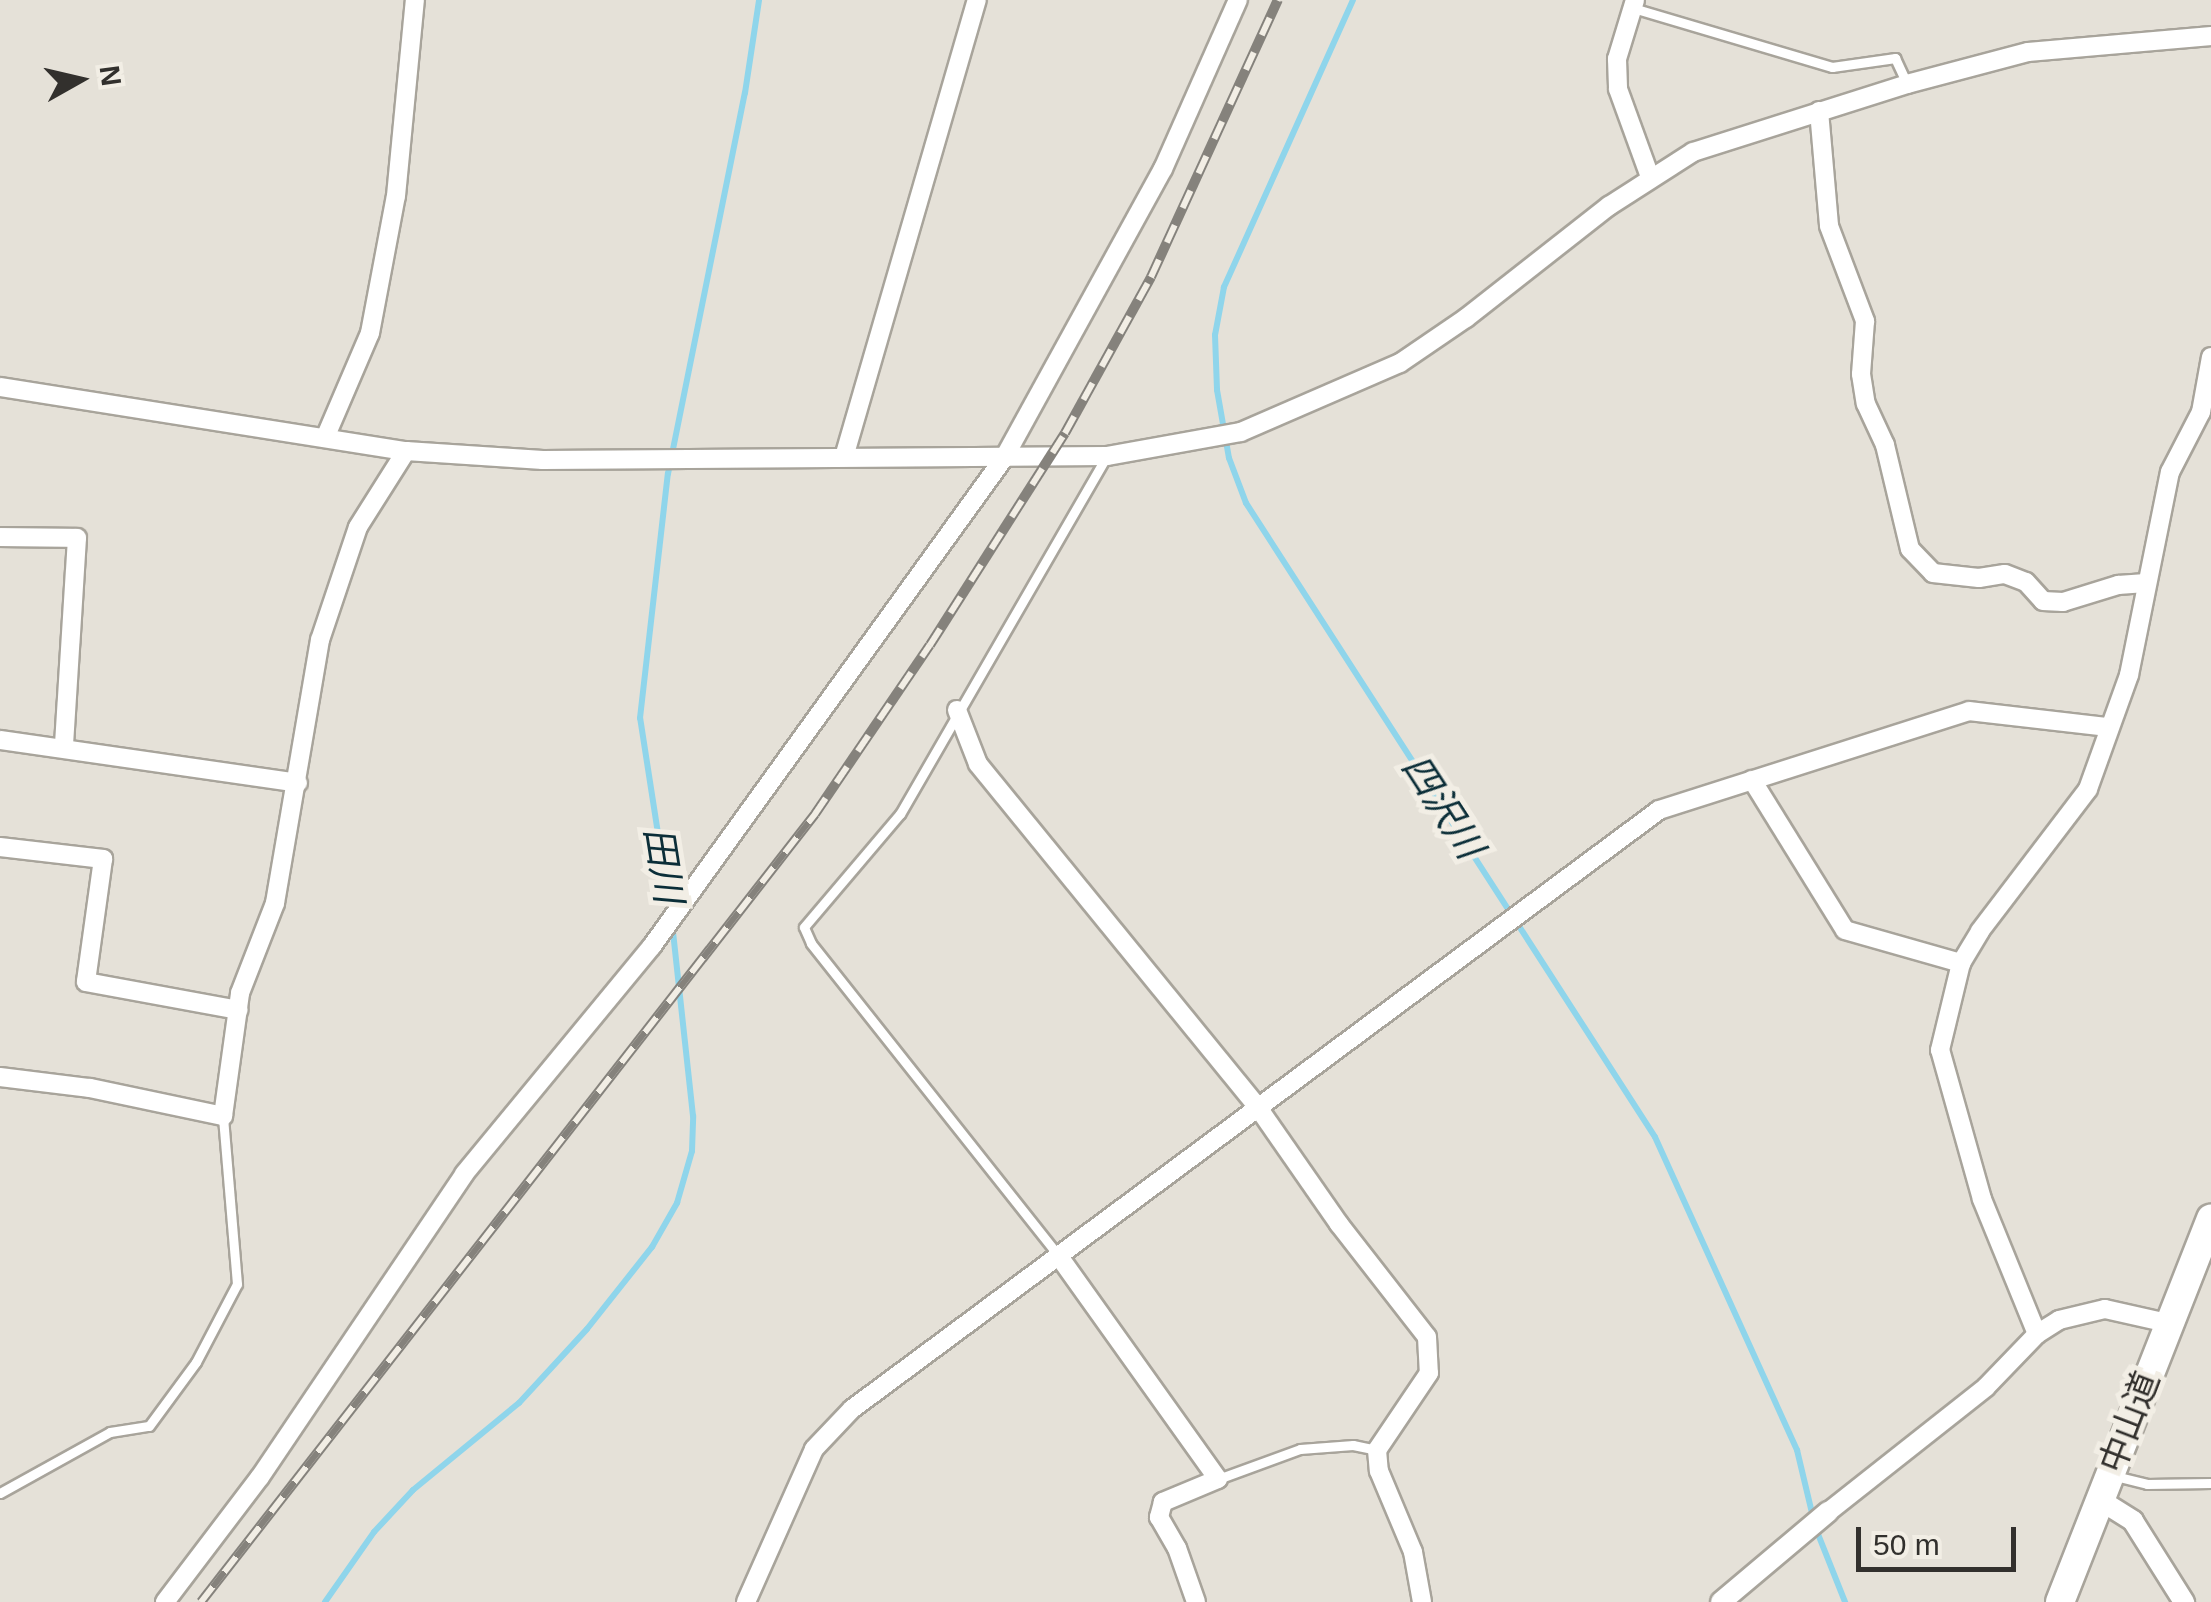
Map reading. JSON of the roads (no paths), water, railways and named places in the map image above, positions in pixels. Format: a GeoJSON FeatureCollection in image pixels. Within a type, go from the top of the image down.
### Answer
{"type":"FeatureCollection","features":[{"type":"Feature","properties":{"kind":"highway","name":"中山道"},"geometry":{"type":"LineString","coordinates":[[2104,1487],[2211,1218]]}},
{"type":"Feature","properties":{"kind":"highway"},"geometry":{"type":"LineString","coordinates":[[2060,1602],[2104,1487]]}},
{"type":"Feature","properties":{"kind":"street"},"geometry":{"type":"LineString","coordinates":[[325,438],[370,332],[396,196],[415,0]]}},
{"type":"Feature","properties":{"kind":"street"},"geometry":{"type":"LineString","coordinates":[[844,457],[976,0]]}},
{"type":"Feature","properties":{"kind":"street"},"geometry":{"type":"LineString","coordinates":[[166,1602],[260,1477],[464,1174],[685,903],[1004,458],[1163,169],[1238,0]]}},
{"type":"Feature","properties":{"kind":"street"},"geometry":{"type":"LineString","coordinates":[[1634,4],[1618,59],[1618,89],[1650,177]]}},
{"type":"Feature","properties":{"kind":"street"},"geometry":{"type":"LineString","coordinates":[[0,387],[406,451],[543,460],[1107,456],[1240,432],[1400,364],[1650,177],[1693,152],[1907,84],[2028,52],[2211,36]]}},
{"type":"Feature","properties":{"kind":"street"},"geometry":{"type":"LineString","coordinates":[[1819,111],[1829,226],[1865,320],[1862,374],[1866,404],[1885,445],[1910,549],[1934,573],[1979,578],[2006,574],[2026,582],[2043,601],[2064,602],[2118,586],[2146,583]]}},
{"type":"Feature","properties":{"kind":"street"},"geometry":{"type":"LineString","coordinates":[[2037,1334],[1982,1198],[1940,1050],[1961,963],[1980,931],[2088,789],[2129,674],[2170,472],[2201,412],[2211,357]]}},
{"type":"Feature","properties":{"kind":"street"},"geometry":{"type":"LineString","coordinates":[[0,1078],[90,1088],[223,1116],[238,1010],[275,904],[320,640],[358,527],[406,451]]}},
{"type":"Feature","properties":{"kind":"street"},"geometry":{"type":"LineString","coordinates":[[0,538],[77,538],[64,747]]}},
{"type":"Feature","properties":{"kind":"street"},"geometry":{"type":"LineString","coordinates":[[957,710],[978,764],[1257,1106],[1338,1224],[1427,1337],[1429,1373],[1377,1450],[1379,1471],[1412,1552],[1422,1602]]}},
{"type":"Feature","properties":{"kind":"street"},"geometry":{"type":"LineString","coordinates":[[746,1602],[814,1449],[852,1409],[1658,810],[1969,712],[2108,727]]}},
{"type":"Feature","properties":{"kind":"street"},"geometry":{"type":"LineString","coordinates":[[0,740],[298,783]]}},
{"type":"Feature","properties":{"kind":"street"},"geometry":{"type":"LineString","coordinates":[[1752,780],[1845,930],[1961,963]]}},
{"type":"Feature","properties":{"kind":"street"},"geometry":{"type":"LineString","coordinates":[[0,847],[103,859],[86,982],[238,1010]]}},
{"type":"Feature","properties":{"kind":"street"},"geometry":{"type":"LineString","coordinates":[[1058,1255],[1218,1479],[1164,1502],[1159,1517],[1177,1548],[1196,1602]]}},
{"type":"Feature","properties":{"kind":"street"},"geometry":{"type":"LineString","coordinates":[[1722,1602],[1802,1532],[1986,1387],[2037,1334],[2059,1320],[2106,1309],[2166,1324]]}},
{"type":"Feature","properties":{"kind":"street","name":"中山道"},"geometry":{"type":"LineString","coordinates":[[2104,1487],[2133,1522],[2184,1602]]}},
{"type":"Feature","properties":{"kind":"lane"},"geometry":{"type":"LineString","coordinates":[[1634,4],[1832,67],[1894,58],[1907,84]]}},
{"type":"Feature","properties":{"kind":"lane"},"geometry":{"type":"LineString","coordinates":[[1058,1255],[811,943],[804,927],[900,814],[1107,456]]}},
{"type":"Feature","properties":{"kind":"lane"},"geometry":{"type":"LineString","coordinates":[[0,1494],[110,1432],[149,1426],[196,1362],[237,1284],[223,1116]]}},
{"type":"Feature","properties":{"kind":"lane"},"geometry":{"type":"LineString","coordinates":[[1218,1479],[1300,1449],[1353,1445],[1377,1450]]}},
{"type":"Feature","properties":{"kind":"lane"},"geometry":{"type":"LineString","coordinates":[[2104,1487],[2211,1483]]}},
{"type":"Feature","properties":{"kind":"waterway","name":"田川"},"geometry":{"type":"LineString","coordinates":[[670,911],[640,718],[668,474],[745,93],[759,0]]}},
{"type":"Feature","properties":{"kind":"waterway","name":"四沢川"},"geometry":{"type":"LineString","coordinates":[[1353,0],[1224,287],[1215,335],[1217,390],[1229,458],[1246,503],[1655,1137],[1797,1450],[1813,1517]]}},
{"type":"Feature","properties":{"kind":"waterway","name":"田川"},"geometry":{"type":"LineString","coordinates":[[325,1602],[374,1532],[413,1490],[519,1403],[587,1329],[652,1247],[677,1203],[692,1151],[693,1116],[672,923]]}},
{"type":"Feature","properties":{"kind":"waterway","name":"四沢川"},"geometry":{"type":"LineString","coordinates":[[1816,1529],[1845,1602]]}},
{"type":"Feature","properties":{"kind":"railway"},"geometry":{"type":"LineString","coordinates":[[201,1602],[815,814],[930,645],[1065,433],[1151,277],[1278,0]]}}]}
